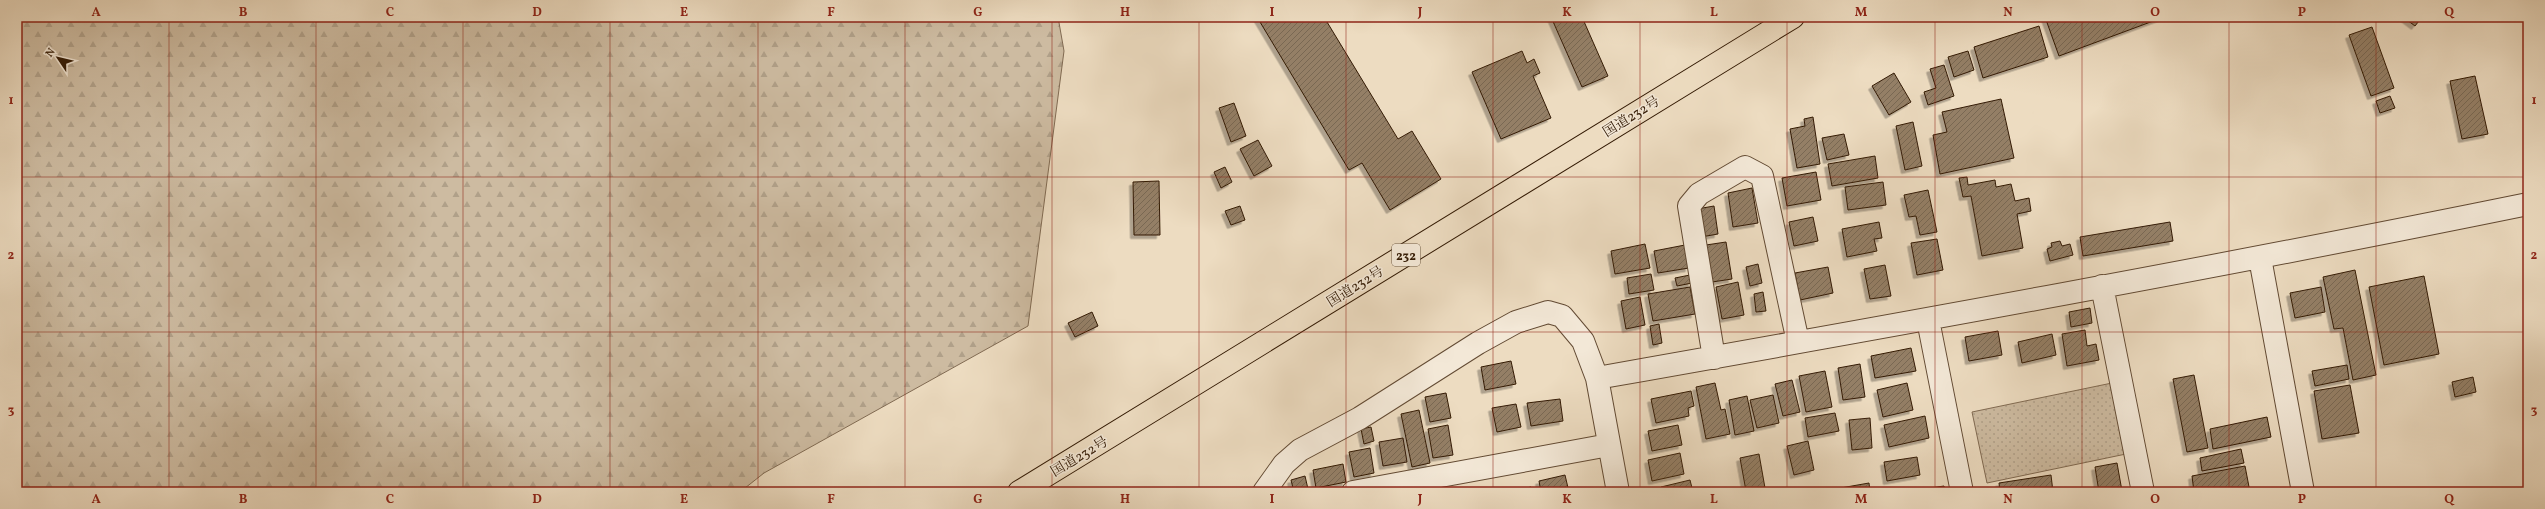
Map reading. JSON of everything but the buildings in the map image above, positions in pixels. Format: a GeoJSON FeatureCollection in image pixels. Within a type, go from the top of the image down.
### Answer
{"type":"FeatureCollection","features":[{"type":"Feature","properties":{"kind":"highway","name":"国道232号"},"geometry":{"type":"LineString","coordinates":[[1019,492],[1793,17]]}},
{"type":"Feature","properties":{"kind":"street"},"geometry":{"type":"LineString","coordinates":[[1714,358],[1689,206],[1699,194],[1745,167],[1762,176],[1798,342]]}},
{"type":"Feature","properties":{"kind":"street"},"geometry":{"type":"LineString","coordinates":[[1597,378],[1928,320],[2102,286],[2260,258],[2528,204]]}},
{"type":"Feature","properties":{"kind":"street"},"geometry":{"type":"LineString","coordinates":[[2260,258],[2303,492]]}},
{"type":"Feature","properties":{"kind":"street"},"geometry":{"type":"LineString","coordinates":[[2102,286],[2142,492]]}},
{"type":"Feature","properties":{"kind":"street"},"geometry":{"type":"LineString","coordinates":[[1271,488],[1284,464],[1300,450],[1360,418],[1478,343],[1516,322],[1548,312],[1562,316],[1583,341],[1597,378],[1618,492]]}},
{"type":"Feature","properties":{"kind":"street"},"geometry":{"type":"LineString","coordinates":[[1928,320],[1962,492]]}},
{"type":"Feature","properties":{"kind":"street"},"geometry":{"type":"LineString","coordinates":[[1354,492],[1610,445]]}},
{"type":"Feature","properties":{"kind":"green space"},"geometry":{"type":"Polygon","coordinates":[[[17,17],[1058,17],[1064,51],[1028,326],[764,473],[740,492],[17,492],[17,17]]]}},
{"type":"Feature","properties":{"kind":"green space"},"geometry":{"type":"Polygon","coordinates":[[[2112,383],[2126,454],[1987,483],[1972,412],[2112,383]]]}}]}
